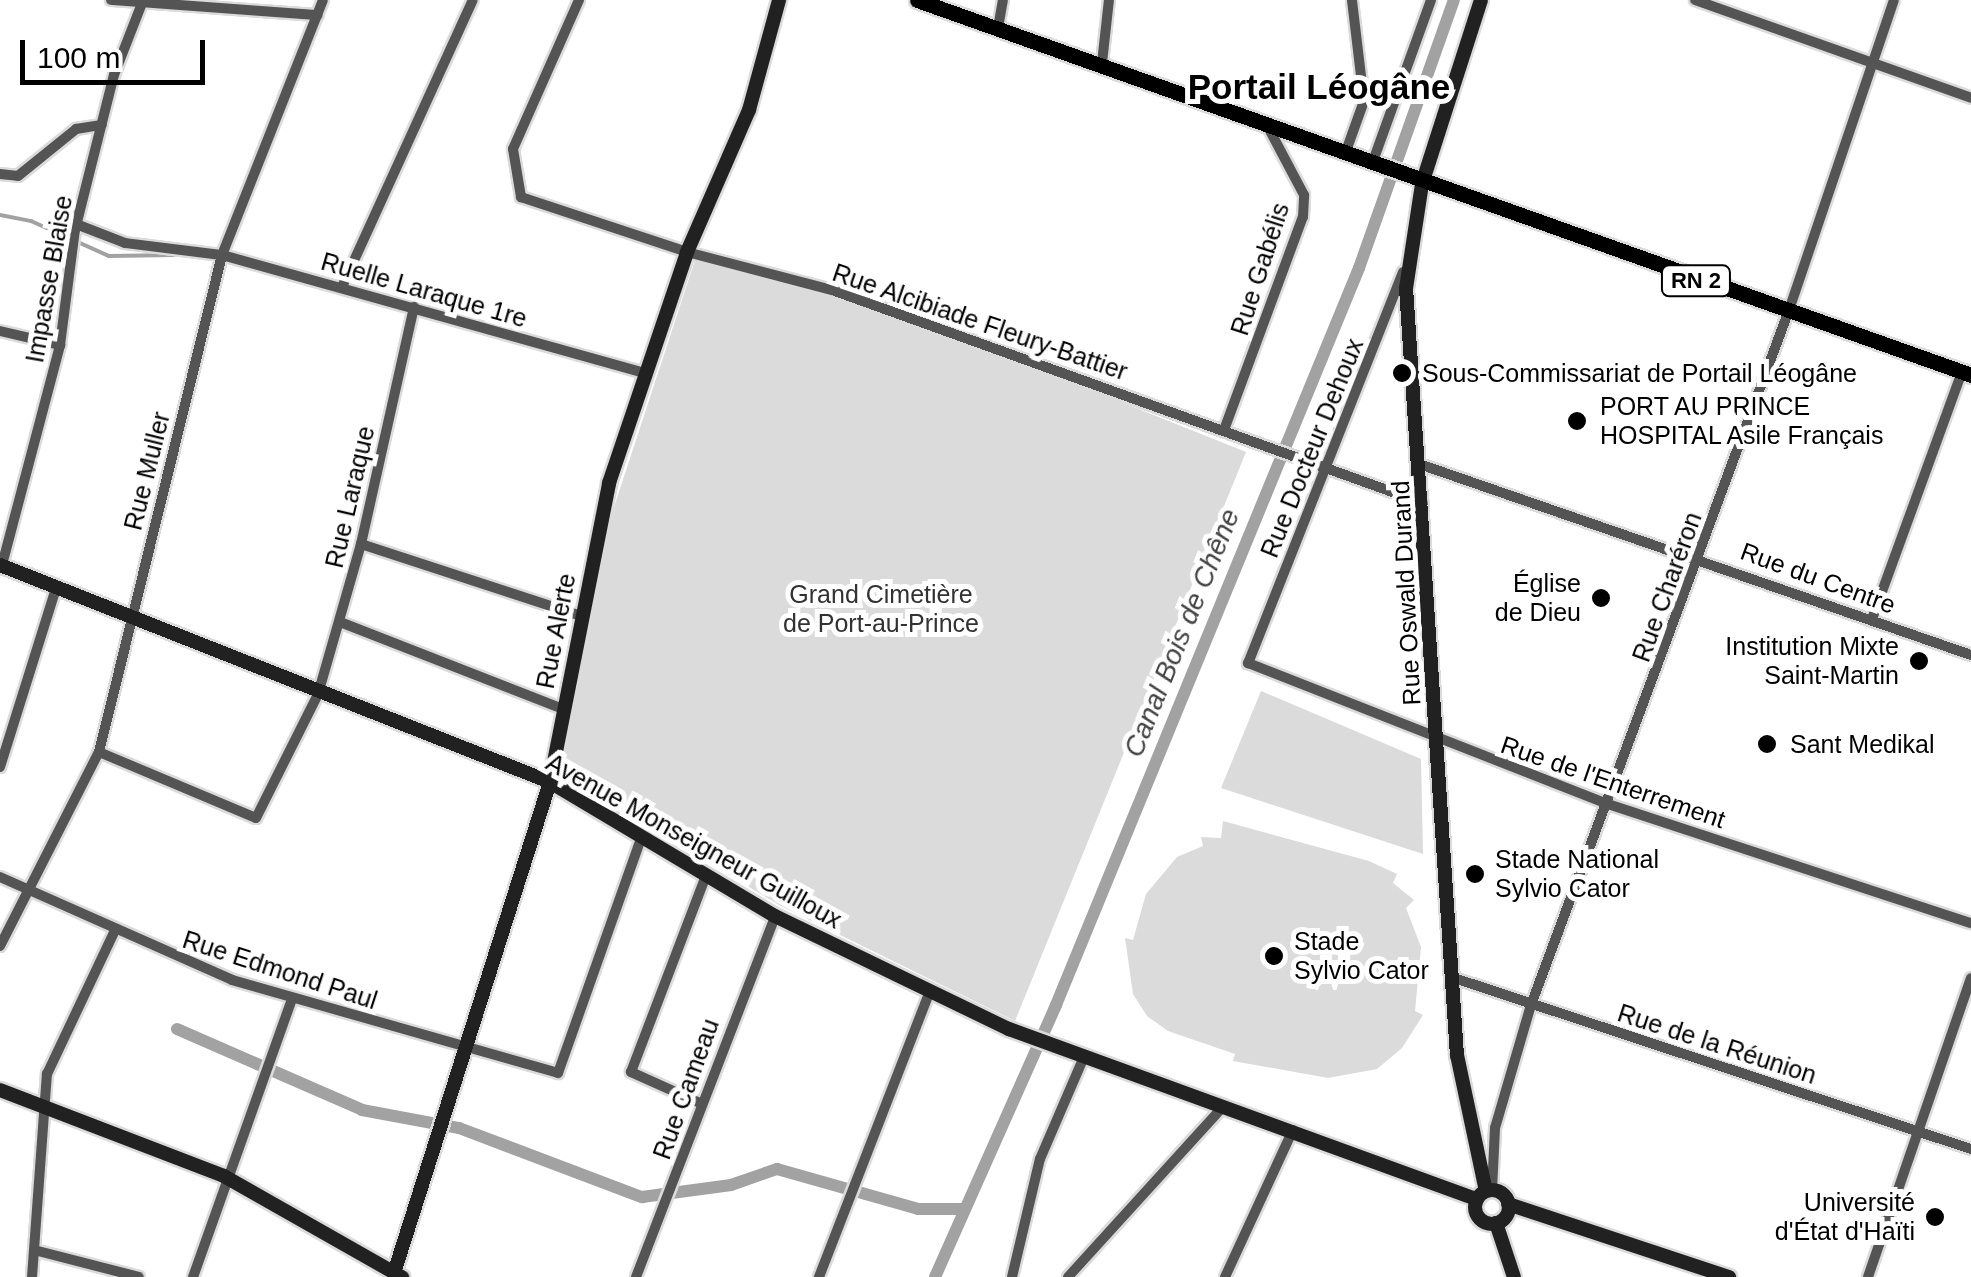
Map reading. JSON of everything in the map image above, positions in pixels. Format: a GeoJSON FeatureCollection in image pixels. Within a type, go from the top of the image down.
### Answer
{"type":"FeatureCollection","features":[{"type":"Feature","properties":{"kind":"main road","name":"RN 2"},"geometry":{"type":"LineString","coordinates":[[924,1],[1417,181],[1966,373]]}},
{"type":"Feature","properties":{"kind":"street"},"geometry":{"type":"LineString","coordinates":[[111,0],[317,15]]}},
{"type":"Feature","properties":{"kind":"street","name":"Rue Muller"},"geometry":{"type":"LineString","coordinates":[[0,946],[99,752],[222,255],[322,0]]}},
{"type":"Feature","properties":{"kind":"street"},"geometry":{"type":"LineString","coordinates":[[342,288],[473,0]]}},
{"type":"Feature","properties":{"kind":"street","name":"Rue Alcibiade Fleury-Battier"},"geometry":{"type":"LineString","coordinates":[[579,0],[512,149],[521,197],[687,252],[832,290],[1424,503]]}},
{"type":"Feature","properties":{"kind":"street","name":"Rue Alerte"},"geometry":{"type":"LineString","coordinates":[[396,1276],[550,782],[610,483],[687,252],[749,110],[779,0]]}},
{"type":"Feature","properties":{"kind":"street"},"geometry":{"type":"LineString","coordinates":[[998,28],[1003,0]]}},
{"type":"Feature","properties":{"kind":"street"},"geometry":{"type":"LineString","coordinates":[[1102,63],[1109,0]]}},
{"type":"Feature","properties":{"kind":"street"},"geometry":{"type":"LineString","coordinates":[[1345,154],[1364,101],[1352,0]]}},
{"type":"Feature","properties":{"kind":"street"},"geometry":{"type":"LineString","coordinates":[[1374,165],[1432,0]]}},
{"type":"Feature","properties":{"kind":"street","name":"Rue Oswald Durand"},"geometry":{"type":"LineString","coordinates":[[1481,0],[1417,181],[1406,288],[1422,465],[1457,1056],[1485,1194]]}},
{"type":"Feature","properties":{"kind":"street"},"geometry":{"type":"LineString","coordinates":[[1695,0],[1971,98]]}},
{"type":"Feature","properties":{"kind":"street","name":"Rue Charéron"},"geometry":{"type":"LineString","coordinates":[[1485,1194],[1496,1128],[1531,1005],[1788,313],[1869,63],[1894,0]]}},
{"type":"Feature","properties":{"kind":"street","name":"Impasse Blaise"},"geometry":{"type":"LineString","coordinates":[[1,565],[60,345],[76,224],[102,126],[142,3]]}},
{"type":"Feature","properties":{"kind":"street","name":"Rue Gabélis"},"geometry":{"type":"LineString","coordinates":[[1224,430],[1304,216],[1304,195],[1266,124]]}},
{"type":"Feature","properties":{"kind":"street"},"geometry":{"type":"LineString","coordinates":[[0,174],[18,176],[76,128],[102,126]]}},
{"type":"Feature","properties":{"kind":"street","name":"Ruelle Laraque 1re"},"geometry":{"type":"LineString","coordinates":[[76,224],[125,243],[222,255],[644,373]]}},
{"type":"Feature","properties":{"kind":"street","name":"Rue Docteur Dehoux"},"geometry":{"type":"LineString","coordinates":[[1248,663],[1412,249]]}},
{"type":"Feature","properties":{"kind":"street","name":"Rue Laraque"},"geometry":{"type":"LineString","coordinates":[[99,752],[256,818],[318,694],[361,544],[414,306]]}},
{"type":"Feature","properties":{"kind":"street"},"geometry":{"type":"LineString","coordinates":[[0,331],[60,345]]}},
{"type":"Feature","properties":{"kind":"street"},"geometry":{"type":"LineString","coordinates":[[1872,618],[1966,373]]}},
{"type":"Feature","properties":{"kind":"street","name":"Rue du Centre"},"geometry":{"type":"LineString","coordinates":[[1422,465],[1700,556],[1971,655]]}},
{"type":"Feature","properties":{"kind":"street"},"geometry":{"type":"LineString","coordinates":[[361,544],[581,616]]}},
{"type":"Feature","properties":{"kind":"street","name":"Avenue Monseigneur Guilloux"},"geometry":{"type":"LineString","coordinates":[[1,565],[318,694],[550,782],[775,916],[1009,1029],[1220,1109],[1294,1129],[1485,1194]]}},
{"type":"Feature","properties":{"kind":"street"},"geometry":{"type":"LineString","coordinates":[[0,767],[56,588]]}},
{"type":"Feature","properties":{"kind":"street"},"geometry":{"type":"LineString","coordinates":[[340,622],[563,709]]}},
{"type":"Feature","properties":{"kind":"street","name":"Rue de l'Enterrement"},"geometry":{"type":"LineString","coordinates":[[1248,663],[1437,742],[1608,804],[1971,924]]}},
{"type":"Feature","properties":{"kind":"street","name":"Rue Edmond Paul"},"geometry":{"type":"LineString","coordinates":[[0,877],[31,887],[114,932],[292,1000],[558,1073],[642,836]]}},
{"type":"Feature","properties":{"kind":"street"},"geometry":{"type":"LineString","coordinates":[[700,1102],[630,1072],[706,876]]}},
{"type":"Feature","properties":{"kind":"street","name":"Rue Cameau"},"geometry":{"type":"LineString","coordinates":[[636,1277],[666,1205],[700,1102],[775,916]]}},
{"type":"Feature","properties":{"kind":"street"},"geometry":{"type":"LineString","coordinates":[[32,1277],[38,1251],[40,1106],[74,1010],[114,932]]}},
{"type":"Feature","properties":{"kind":"street","name":"Rue de la Réunion"},"geometry":{"type":"LineString","coordinates":[[1451,977],[1971,1149]]}},
{"type":"Feature","properties":{"kind":"street"},"geometry":{"type":"LineString","coordinates":[[1868,1277],[1971,978]]}},
{"type":"Feature","properties":{"kind":"street"},"geometry":{"type":"LineString","coordinates":[[819,1277],[929,992]]}},
{"type":"Feature","properties":{"kind":"street"},"geometry":{"type":"LineString","coordinates":[[193,1277],[224,1176],[275,1053],[292,1000]]}},
{"type":"Feature","properties":{"kind":"street"},"geometry":{"type":"LineString","coordinates":[[1012,1277],[1040,1159],[1084,1058]]}},
{"type":"Feature","properties":{"kind":"street"},"geometry":{"type":"LineString","coordinates":[[0,1090],[224,1176],[396,1276]]}},
{"type":"Feature","properties":{"kind":"street"},"geometry":{"type":"LineString","coordinates":[[1068,1277],[1220,1109]]}},
{"type":"Feature","properties":{"kind":"street"},"geometry":{"type":"LineString","coordinates":[[1225,1277],[1294,1129]]}},
{"type":"Feature","properties":{"kind":"street"},"geometry":{"type":"LineString","coordinates":[[1496,1224],[1480,1220],[1485,1194],[1729,1277]]}},
{"type":"Feature","properties":{"kind":"street"},"geometry":{"type":"LineString","coordinates":[[1508,1204],[1496,1224],[1514,1277]]}},
{"type":"Feature","properties":{"kind":"street"},"geometry":{"type":"LineString","coordinates":[[38,1251],[139,1277]]}},
{"type":"Feature","properties":{"kind":"green space","name":"Grand Cimetière de Port-au-Prince"},"geometry":{"type":"Polygon","coordinates":[[[695,260],[810,288],[954,335],[1246,452],[1015,1021],[779,905],[568,777],[560,760],[612,513],[695,260]]]}},
{"type":"Feature","properties":{"kind":"green space"},"geometry":{"type":"Polygon","coordinates":[[[1261,691],[1421,759],[1423,854],[1221,788],[1261,691]]]}},
{"type":"Feature","properties":{"kind":"green space","name":"Stade Sylvio Cator"},"geometry":{"type":"Polygon","coordinates":[[[1223,821],[1369,861],[1397,874],[1393,883],[1414,900],[1406,908],[1421,947],[1415,1011],[1423,1015],[1402,1048],[1377,1069],[1328,1078],[1233,1061],[1235,1054],[1168,1031],[1147,1016],[1133,994],[1125,938],[1133,940],[1146,894],[1177,857],[1203,846],[1201,837],[1221,838],[1223,821]]]}},
{"type":"Feature","properties":{"kind":"waterway","name":"Canal Bois de Chêne"},"geometry":{"type":"LineString","coordinates":[[935,1277],[1056,1005],[1359,268],[1454,0]]}},
{"type":"Feature","properties":{"kind":"waterway"},"geometry":{"type":"LineString","coordinates":[[0,215],[31,221],[109,256],[174,255]]}},
{"type":"Feature","properties":{"kind":"waterway"},"geometry":{"type":"LineString","coordinates":[[177,1029],[362,1110],[459,1128],[642,1197],[731,1185],[777,1169],[918,1209],[965,1209]]}},
{"type":"Feature","properties":{"kind":"place","name":"Sous-Commissariat de Portail Léogâne"},"geometry":{"type":"Point","coordinates":[1402,373]}},
{"type":"Feature","properties":{"kind":"place","name":"PORT AU PRINCE HOSPITAL Asile Français"},"geometry":{"type":"Point","coordinates":[1577,421]}},
{"type":"Feature","properties":{"kind":"place","name":"Église de Dieu"},"geometry":{"type":"Point","coordinates":[1601,598]}},
{"type":"Feature","properties":{"kind":"place","name":"Institution Mixte Saint-Martin"},"geometry":{"type":"Point","coordinates":[1919,661]}},
{"type":"Feature","properties":{"kind":"place","name":"Sant Medikal"},"geometry":{"type":"Point","coordinates":[1767,744]}},
{"type":"Feature","properties":{"kind":"place","name":"Stade National Sylvio Cator"},"geometry":{"type":"Point","coordinates":[1475,874]}},
{"type":"Feature","properties":{"kind":"place","name":"Stade Sylvio Cator"},"geometry":{"type":"Point","coordinates":[1274,956]}},
{"type":"Feature","properties":{"kind":"place","name":"Université d'État d'Haïti"},"geometry":{"type":"Point","coordinates":[1935,1217]}},
{"type":"Feature","properties":{"kind":"district","name":"Portail Léogâne"},"geometry":{"type":"Point","coordinates":[1319,87]}}]}
